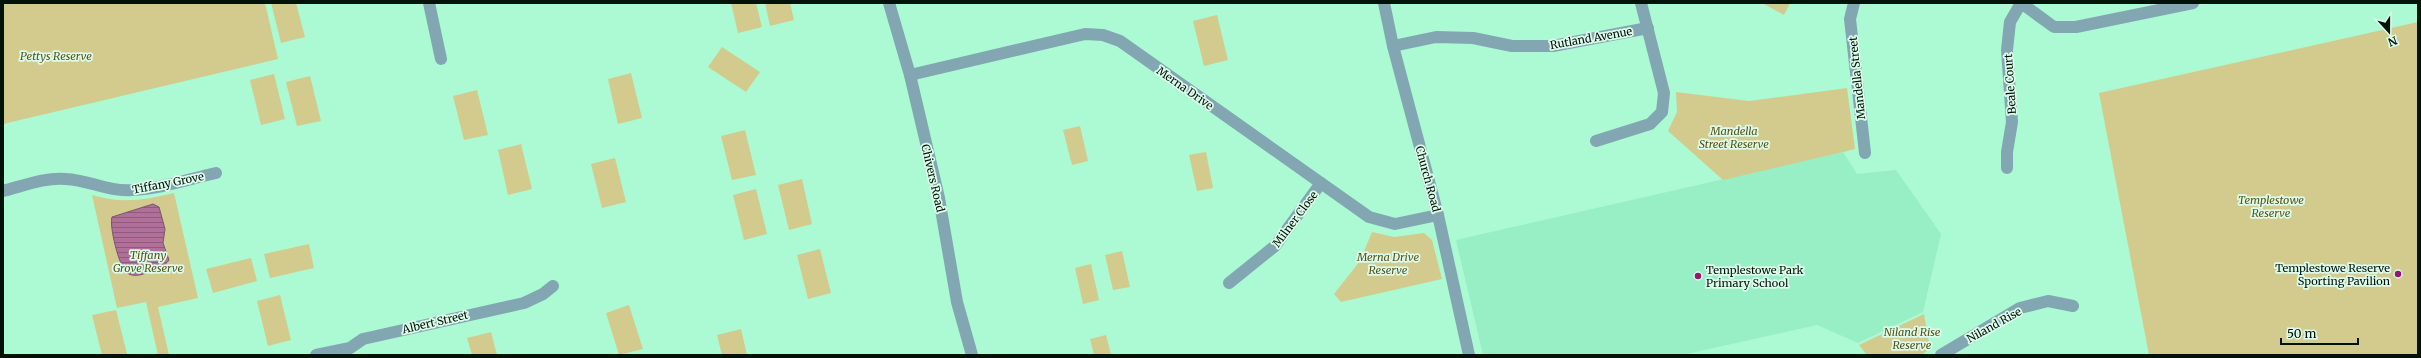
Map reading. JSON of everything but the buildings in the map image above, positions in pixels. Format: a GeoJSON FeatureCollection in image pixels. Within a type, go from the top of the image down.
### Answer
{"type":"FeatureCollection","features":[{"type":"Feature","properties":{"kind":"street"},"geometry":{"type":"LineString","coordinates":[[429,3],[441,59]]}},
{"type":"Feature","properties":{"kind":"street","name":"Chivers Road"},"geometry":{"type":"LineString","coordinates":[[889,3],[910,75],[939,198],[952,279],[972,355]]}},
{"type":"Feature","properties":{"kind":"street","name":"Church Road"},"geometry":{"type":"LineString","coordinates":[[1384,3],[1393,46],[1438,215],[1469,355]]}},
{"type":"Feature","properties":{"kind":"street"},"geometry":{"type":"LineString","coordinates":[[1596,141],[1650,124],[1662,112],[1664,93],[1641,3]]}},
{"type":"Feature","properties":{"kind":"street","name":"Mandella Street"},"geometry":{"type":"LineString","coordinates":[[1854,3],[1850,19],[1865,153]]}},
{"type":"Feature","properties":{"kind":"street"},"geometry":{"type":"LineString","coordinates":[[2021,3],[2054,26],[2076,27],[2193,3]]}},
{"type":"Feature","properties":{"kind":"street","name":"Beale Court"},"geometry":{"type":"LineString","coordinates":[[2007,168],[2007,152],[2012,122],[2007,50],[2010,22],[2021,3]]}},
{"type":"Feature","properties":{"kind":"street","name":"Rutland Avenue"},"geometry":{"type":"LineString","coordinates":[[1393,46],[1436,37],[1473,38],[1512,46],[1553,46],[1648,28]]}},
{"type":"Feature","properties":{"kind":"street","name":"Merna Drive"},"geometry":{"type":"LineString","coordinates":[[910,75],[1085,34],[1103,35],[1120,41],[1369,217],[1395,224],[1438,215]]}},
{"type":"Feature","properties":{"kind":"street","name":"Tiffany Grove"},"geometry":{"type":"LineString","coordinates":[[3,191],[47,180],[65,178],[82,181],[111,191],[133,190],[216,173]]}},
{"type":"Feature","properties":{"kind":"street","name":"Milner Close"},"geometry":{"type":"LineString","coordinates":[[1229,283],[1275,246],[1321,183]]}},
{"type":"Feature","properties":{"kind":"street","name":"Albert Street"},"geometry":{"type":"LineString","coordinates":[[316,355],[349,352],[363,338],[524,302],[543,294],[553,286]]}},
{"type":"Feature","properties":{"kind":"street","name":"Niland Rise"},"geometry":{"type":"LineString","coordinates":[[1941,355],[2020,308],[2048,301],[2073,306]]}},
{"type":"Feature","properties":{"kind":"shaded area","name":"Templestowe Park Primary School"},"geometry":{"type":"Polygon","coordinates":[[[1843,152],[1857,174],[1896,170],[1941,234],[1923,312],[1858,343],[1817,325],[1682,355],[1483,355],[1456,240],[1843,152]]]}},
{"type":"Feature","properties":{"kind":"shaded area"},"geometry":{"type":"Polygon","coordinates":[[[153,204],[159,207],[165,229],[163,243],[169,260],[163,266],[156,269],[139,275],[133,275],[127,273],[124,269],[118,255],[112,229],[112,217],[153,204]]]}},
{"type":"Feature","properties":{"kind":"green space","name":"Pettys Reserve"},"geometry":{"type":"Polygon","coordinates":[[[3,3],[265,3],[278,59],[3,124],[3,3]]]}},
{"type":"Feature","properties":{"kind":"green space"},"geometry":{"type":"Polygon","coordinates":[[[271,3],[296,3],[305,37],[281,43],[271,3]]]}},
{"type":"Feature","properties":{"kind":"green space"},"geometry":{"type":"Polygon","coordinates":[[[731,3],[756,3],[762,27],[738,33],[731,3]]]}},
{"type":"Feature","properties":{"kind":"green space"},"geometry":{"type":"Polygon","coordinates":[[[765,3],[790,3],[794,20],[770,26],[765,3]]]}},
{"type":"Feature","properties":{"kind":"green space"},"geometry":{"type":"Polygon","coordinates":[[[1762,3],[1790,3],[1784,15],[1762,3]]]}},
{"type":"Feature","properties":{"kind":"green space"},"geometry":{"type":"Polygon","coordinates":[[[1217,15],[1228,60],[1204,66],[1193,21],[1217,15]]]}},
{"type":"Feature","properties":{"kind":"green space","name":"Templestowe Reserve"},"geometry":{"type":"Polygon","coordinates":[[[2418,22],[2418,355],[2149,355],[2099,93],[2418,22]]]}},
{"type":"Feature","properties":{"kind":"green space"},"geometry":{"type":"Polygon","coordinates":[[[722,47],[760,72],[746,92],[708,67],[722,47]]]}},
{"type":"Feature","properties":{"kind":"green space"},"geometry":{"type":"Polygon","coordinates":[[[631,73],[642,118],[618,124],[608,79],[631,73]]]}},
{"type":"Feature","properties":{"kind":"green space"},"geometry":{"type":"Polygon","coordinates":[[[274,74],[285,119],[261,125],[250,80],[274,74]]]}},
{"type":"Feature","properties":{"kind":"green space"},"geometry":{"type":"Polygon","coordinates":[[[310,76],[321,121],[297,126],[286,82],[310,76]]]}},
{"type":"Feature","properties":{"kind":"green space","name":"Mandella Street Reserve"},"geometry":{"type":"Polygon","coordinates":[[[1847,88],[1855,149],[1843,152],[1723,180],[1668,131],[1677,112],[1676,92],[1749,101],[1847,88]]]}},
{"type":"Feature","properties":{"kind":"green space"},"geometry":{"type":"Polygon","coordinates":[[[477,90],[488,135],[464,140],[453,96],[477,90]]]}},
{"type":"Feature","properties":{"kind":"green space"},"geometry":{"type":"Polygon","coordinates":[[[1080,126],[1088,161],[1072,165],[1063,130],[1080,126]]]}},
{"type":"Feature","properties":{"kind":"green space"},"geometry":{"type":"Polygon","coordinates":[[[745,130],[756,175],[732,180],[721,136],[745,130]]]}},
{"type":"Feature","properties":{"kind":"green space"},"geometry":{"type":"Polygon","coordinates":[[[521,144],[532,189],[508,195],[498,150],[521,144]]]}},
{"type":"Feature","properties":{"kind":"green space"},"geometry":{"type":"Polygon","coordinates":[[[1206,152],[1213,188],[1197,191],[1189,155],[1206,152]]]}},
{"type":"Feature","properties":{"kind":"green space"},"geometry":{"type":"Polygon","coordinates":[[[615,158],[626,202],[602,208],[591,164],[615,158]]]}},
{"type":"Feature","properties":{"kind":"green space"},"geometry":{"type":"Polygon","coordinates":[[[802,179],[812,224],[789,230],[778,185],[802,179]]]}},
{"type":"Feature","properties":{"kind":"green space"},"geometry":{"type":"Polygon","coordinates":[[[756,189],[767,234],[744,240],[733,195],[756,189]]]}},
{"type":"Feature","properties":{"kind":"green space","name":"Tiffany Grove Reserve"},"geometry":{"type":"Polygon","coordinates":[[[174,193],[198,298],[158,307],[169,355],[158,355],[146,302],[117,308],[92,195],[103,198],[133,200],[153,198],[174,193]]]}},
{"type":"Feature","properties":{"kind":"green space","name":"Merna Drive Reserve"},"geometry":{"type":"Polygon","coordinates":[[[1372,232],[1394,237],[1424,233],[1432,240],[1442,279],[1341,302],[1334,294],[1360,261],[1372,232]]]}},
{"type":"Feature","properties":{"kind":"green space"},"geometry":{"type":"Polygon","coordinates":[[[309,244],[314,268],[270,278],[264,254],[309,244]]]}},
{"type":"Feature","properties":{"kind":"green space"},"geometry":{"type":"Polygon","coordinates":[[[820,249],[831,293],[808,299],[797,255],[820,249]]]}},
{"type":"Feature","properties":{"kind":"green space"},"geometry":{"type":"Polygon","coordinates":[[[1122,251],[1130,287],[1113,290],[1105,255],[1122,251]]]}},
{"type":"Feature","properties":{"kind":"green space"},"geometry":{"type":"Polygon","coordinates":[[[251,258],[257,281],[213,293],[206,269],[251,258]]]}},
{"type":"Feature","properties":{"kind":"green space"},"geometry":{"type":"Polygon","coordinates":[[[1091,264],[1099,300],[1083,304],[1075,268],[1091,264]]]}},
{"type":"Feature","properties":{"kind":"green space"},"geometry":{"type":"Polygon","coordinates":[[[280,295],[291,340],[268,346],[257,301],[280,295]]]}},
{"type":"Feature","properties":{"kind":"green space"},"geometry":{"type":"Polygon","coordinates":[[[629,305],[643,349],[619,355],[606,313],[629,305]]]}},
{"type":"Feature","properties":{"kind":"green space"},"geometry":{"type":"Polygon","coordinates":[[[116,310],[127,354],[102,355],[92,315],[116,310]]]}},
{"type":"Feature","properties":{"kind":"green space","name":"Niland Rise Reserve"},"geometry":{"type":"Polygon","coordinates":[[[1924,314],[1930,349],[1921,355],[1867,355],[1859,345],[1924,314]]]}},
{"type":"Feature","properties":{"kind":"green space"},"geometry":{"type":"Polygon","coordinates":[[[741,329],[747,355],[722,355],[717,335],[741,329]]]}},
{"type":"Feature","properties":{"kind":"green space"},"geometry":{"type":"Polygon","coordinates":[[[491,332],[497,355],[472,355],[467,338],[491,332]]]}},
{"type":"Feature","properties":{"kind":"green space"},"geometry":{"type":"Polygon","coordinates":[[[1106,335],[1111,355],[1094,355],[1090,339],[1106,335]]]}},
{"type":"Feature","properties":{"kind":"place","name":"Templestowe Reserve Sporting Pavilion"},"geometry":{"type":"Point","coordinates":[2398,274]}},
{"type":"Feature","properties":{"kind":"place","name":"Templestowe Park Primary School"},"geometry":{"type":"Point","coordinates":[1698,276]}}]}
